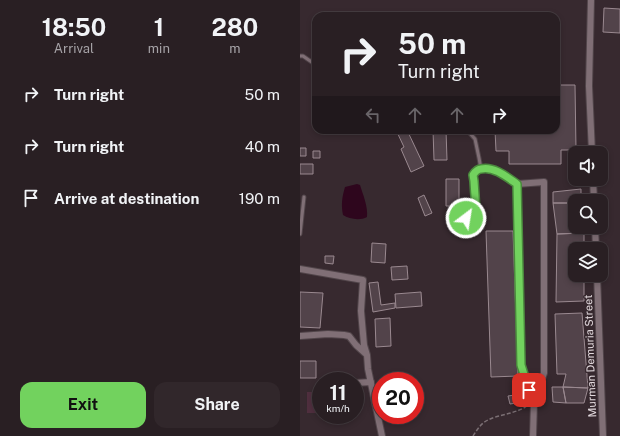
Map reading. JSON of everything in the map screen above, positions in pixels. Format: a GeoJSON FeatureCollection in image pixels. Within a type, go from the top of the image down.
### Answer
{"type":"FeatureCollection","features":[{"type":"Feature","properties":{"kind":"street"},"geometry":{"type":"LineString","coordinates":[[591,0],[589,86],[592,146]]}},
{"type":"Feature","properties":{"kind":"street"},"geometry":{"type":"LineString","coordinates":[[533,436],[534,402],[544,373],[544,182],[517,184],[521,365],[534,402]]}},
{"type":"Feature","properties":{"kind":"street"},"geometry":{"type":"LineString","coordinates":[[300,269],[363,280],[362,318],[364,345],[372,382],[364,382]]}},
{"type":"Feature","properties":{"kind":"street","name":"Murman Demuria Street"},"geometry":{"type":"LineString","coordinates":[[597,282],[603,436]]}},
{"type":"Feature","properties":{"kind":"street"},"geometry":{"type":"LineString","coordinates":[[300,336],[328,334],[349,336],[367,355]]}},
{"type":"Feature","properties":{"kind":"street"},"geometry":{"type":"LineString","coordinates":[[380,424],[382,436]]}},
{"type":"Feature","properties":{"kind":"lane"},"geometry":{"type":"LineString","coordinates":[[300,56],[303,56],[312,62]]}},
{"type":"Feature","properties":{"kind":"lane"},"geometry":{"type":"LineString","coordinates":[[471,134],[475,139],[480,158],[480,169]]}},
{"type":"Feature","properties":{"kind":"lane"},"geometry":{"type":"LineString","coordinates":[[454,215],[466,218],[471,216],[476,211],[473,175],[480,169],[493,170],[503,174],[517,184]]}},
{"type":"Feature","properties":{"kind":"lane"},"geometry":{"type":"LineString","coordinates":[[300,234],[304,197]]}},
{"type":"Feature","properties":{"kind":"path"},"geometry":{"type":"LineString","coordinates":[[473,436],[482,424],[488,420],[516,412],[534,402]]}},
{"type":"Feature","properties":{"kind":"shaded area"},"geometry":{"type":"Polygon","coordinates":[[[357,184],[360,185],[365,201],[367,217],[358,219],[348,218],[343,215],[342,208],[345,187],[357,184]]]}},
{"type":"Feature","properties":{"kind":"shaded area"},"geometry":{"type":"Polygon","coordinates":[[[307,392],[312,392],[312,413],[307,413],[307,392]]]}},
{"type":"Feature","properties":{"kind":"building"},"geometry":{"type":"Polygon","coordinates":[[[604,8],[620,9],[620,33],[603,32],[604,8]]]}},
{"type":"Feature","properties":{"kind":"building"},"geometry":{"type":"Polygon","coordinates":[[[560,85],[575,85],[576,146],[568,146],[568,150],[561,150],[561,164],[509,164],[509,151],[496,151],[495,134],[560,134],[560,85]]]}},
{"type":"Feature","properties":{"kind":"building"},"geometry":{"type":"Polygon","coordinates":[[[398,134],[409,134],[424,166],[411,172],[401,149],[404,147],[398,134]]]}},
{"type":"Feature","properties":{"kind":"building"},"geometry":{"type":"Polygon","coordinates":[[[433,134],[446,134],[447,160],[434,160],[433,134]]]}},
{"type":"Feature","properties":{"kind":"building"},"geometry":{"type":"Polygon","coordinates":[[[300,148],[306,148],[306,156],[300,156],[300,148]]]}},
{"type":"Feature","properties":{"kind":"building"},"geometry":{"type":"Polygon","coordinates":[[[313,151],[320,151],[320,158],[313,158],[313,151]]]}},
{"type":"Feature","properties":{"kind":"building"},"geometry":{"type":"Polygon","coordinates":[[[300,164],[313,164],[313,174],[300,174],[300,164]]]}},
{"type":"Feature","properties":{"kind":"building"},"geometry":{"type":"Polygon","coordinates":[[[446,179],[459,179],[459,206],[446,206],[446,179]]]}},
{"type":"Feature","properties":{"kind":"building"},"geometry":{"type":"Polygon","coordinates":[[[581,189],[581,194],[568,194],[568,203],[553,203],[553,192],[581,189]]]}},
{"type":"Feature","properties":{"kind":"building"},"geometry":{"type":"Polygon","coordinates":[[[424,195],[432,213],[425,216],[418,198],[424,195]]]}},
{"type":"Feature","properties":{"kind":"building"},"geometry":{"type":"Polygon","coordinates":[[[553,203],[568,203],[568,234],[557,234],[553,203]]]}},
{"type":"Feature","properties":{"kind":"building"},"geometry":{"type":"Polygon","coordinates":[[[486,231],[513,231],[518,376],[491,377],[486,231]]]}},
{"type":"Feature","properties":{"kind":"building"},"geometry":{"type":"Polygon","coordinates":[[[557,234],[584,234],[584,242],[568,242],[568,282],[584,282],[584,301],[556,302],[557,234]]]}},
{"type":"Feature","properties":{"kind":"building"},"geometry":{"type":"Polygon","coordinates":[[[372,243],[386,244],[385,263],[371,262],[372,243]]]}},
{"type":"Feature","properties":{"kind":"building"},"geometry":{"type":"Polygon","coordinates":[[[325,256],[334,256],[333,264],[325,263],[325,256]]]}},
{"type":"Feature","properties":{"kind":"building"},"geometry":{"type":"Polygon","coordinates":[[[407,266],[408,279],[392,280],[391,267],[407,266]]]}},
{"type":"Feature","properties":{"kind":"building"},"geometry":{"type":"Polygon","coordinates":[[[378,282],[381,305],[395,303],[395,308],[373,312],[369,283],[378,282]]]}},
{"type":"Feature","properties":{"kind":"building"},"geometry":{"type":"Polygon","coordinates":[[[300,292],[323,293],[320,328],[300,327],[300,292]]]}},
{"type":"Feature","properties":{"kind":"building"},"geometry":{"type":"Polygon","coordinates":[[[421,292],[422,306],[396,308],[395,294],[421,292]]]}},
{"type":"Feature","properties":{"kind":"building"},"geometry":{"type":"Polygon","coordinates":[[[582,313],[588,388],[563,387],[566,374],[557,374],[555,314],[582,313]]]}},
{"type":"Feature","properties":{"kind":"building"},"geometry":{"type":"Polygon","coordinates":[[[390,318],[391,346],[376,347],[375,319],[390,318]]]}},
{"type":"Feature","properties":{"kind":"building"},"geometry":{"type":"Polygon","coordinates":[[[300,361],[316,361],[316,372],[312,372],[312,378],[300,378],[300,361]]]}},
{"type":"Feature","properties":{"kind":"building"},"geometry":{"type":"Polygon","coordinates":[[[552,387],[563,387],[566,403],[553,402],[552,387]]]}},
{"type":"Feature","properties":{"kind":"building"},"geometry":{"type":"Polygon","coordinates":[[[563,387],[588,388],[584,403],[566,403],[563,387]]]}},
{"type":"Feature","properties":{"kind":"building"},"geometry":{"type":"Polygon","coordinates":[[[529,393],[530,401],[510,404],[508,396],[529,393]]]}},
{"type":"Feature","properties":{"kind":"route"},"geometry":{"type":"LineString","coordinates":[[466,218],[474,214],[476,211],[473,175],[477,171],[480,169],[493,170],[503,174],[517,184],[521,365],[529,390]]}}]}
